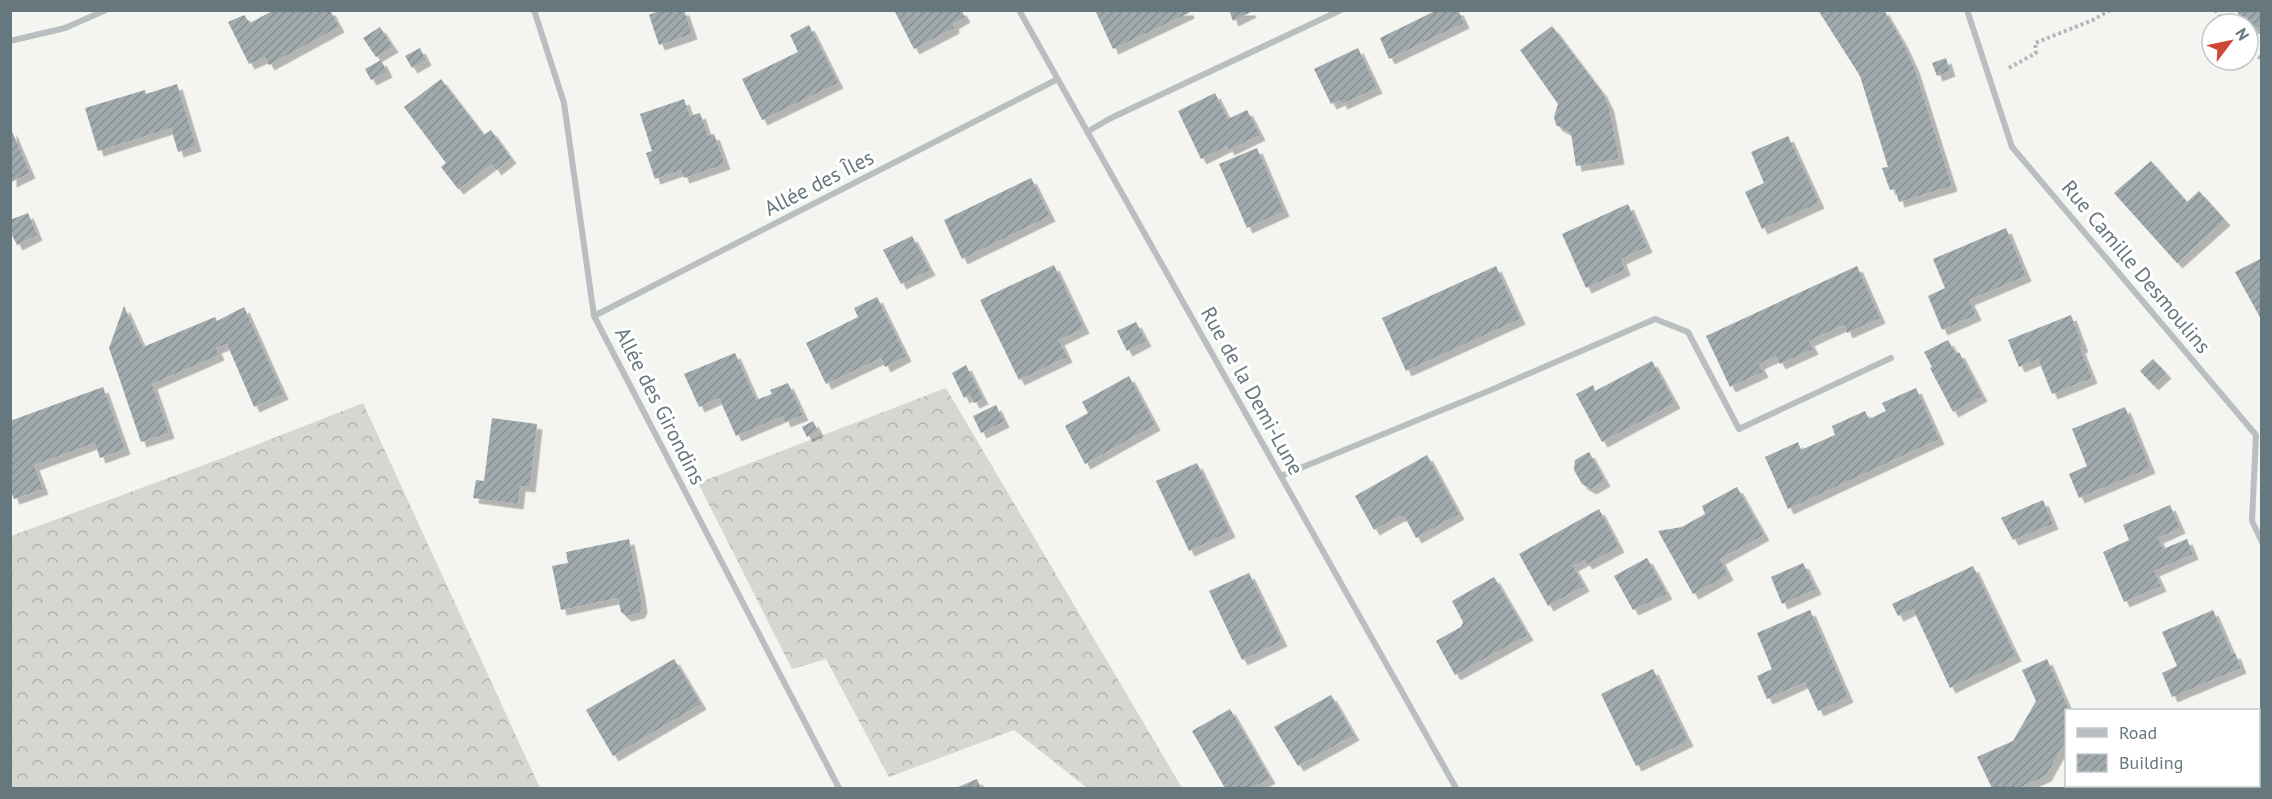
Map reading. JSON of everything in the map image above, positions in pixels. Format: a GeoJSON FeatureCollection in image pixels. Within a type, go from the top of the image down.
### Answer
{"type":"FeatureCollection","features":[{"type":"Feature","properties":{"kind":"street"},"geometry":{"type":"LineString","coordinates":[[10,41],[65,28],[106,10]]}},
{"type":"Feature","properties":{"kind":"street","name":"Allée des Girondins"},"geometry":{"type":"LineString","coordinates":[[534,10],[564,104],[594,316],[839,789]]}},
{"type":"Feature","properties":{"kind":"street","name":"Rue de la Demi-Lune"},"geometry":{"type":"LineString","coordinates":[[1019,10],[1456,789]]}},
{"type":"Feature","properties":{"kind":"street"},"geometry":{"type":"LineString","coordinates":[[1087,132],[1109,119],[1341,10]]}},
{"type":"Feature","properties":{"kind":"street","name":"Rue Camille Desmoulins"},"geometry":{"type":"LineString","coordinates":[[1966,10],[2012,147],[2256,435],[2253,521],[2262,542]]}},
{"type":"Feature","properties":{"kind":"street","name":"Allée des Îles"},"geometry":{"type":"LineString","coordinates":[[594,316],[1058,79]]}},
{"type":"Feature","properties":{"kind":"street"},"geometry":{"type":"LineString","coordinates":[[1281,476],[1491,390],[1655,319],[1688,332],[1739,429],[1891,358]]}},
{"type":"Feature","properties":{"kind":"path"},"geometry":{"type":"LineString","coordinates":[[1989,78],[2036,53],[2035,43],[2092,20],[2110,10]]}},
{"type":"Feature","properties":{"kind":"green space"},"geometry":{"type":"Polygon","coordinates":[[[946,388],[1182,788],[1087,788],[1014,730],[889,777],[826,659],[792,669],[698,483],[946,388]]]}},
{"type":"Feature","properties":{"kind":"green space"},"geometry":{"type":"Polygon","coordinates":[[[363,403],[540,788],[11,788],[11,536],[220,459],[363,403]]]}},
{"type":"Feature","properties":{"kind":"building"},"geometry":{"type":"Polygon","coordinates":[[[274,10],[330,10],[339,27],[269,65],[265,57],[249,64],[228,22],[244,15],[250,23],[274,10]]]}},
{"type":"Feature","properties":{"kind":"building"},"geometry":{"type":"Polygon","coordinates":[[[661,10],[684,10],[692,34],[659,45],[649,15],[661,10]]]}},
{"type":"Feature","properties":{"kind":"building"},"geometry":{"type":"Polygon","coordinates":[[[894,10],[961,10],[965,17],[953,24],[954,28],[914,49],[894,10]]]}},
{"type":"Feature","properties":{"kind":"building"},"geometry":{"type":"Polygon","coordinates":[[[1095,10],[1188,10],[1189,13],[1113,49],[1095,10]]]}},
{"type":"Feature","properties":{"kind":"building"},"geometry":{"type":"Polygon","coordinates":[[[1229,10],[1250,10],[1251,12],[1233,21],[1229,10]]]}},
{"type":"Feature","properties":{"kind":"building"},"geometry":{"type":"Polygon","coordinates":[[[1437,10],[1458,10],[1464,23],[1389,59],[1380,38],[1437,10]]]}},
{"type":"Feature","properties":{"kind":"building"},"geometry":{"type":"Polygon","coordinates":[[[1818,10],[1884,10],[1914,67],[1952,186],[1899,202],[1895,189],[1890,190],[1882,168],[1888,167],[1860,76],[1818,10]]]}},
{"type":"Feature","properties":{"kind":"building"},"geometry":{"type":"Polygon","coordinates":[[[2237,10],[2262,10],[2262,26],[2260,27],[2260,12],[2238,12],[2237,10]]]}},
{"type":"Feature","properties":{"kind":"building"},"geometry":{"type":"Polygon","coordinates":[[[809,25],[838,83],[762,120],[742,79],[798,52],[790,35],[809,25]]]}},
{"type":"Feature","properties":{"kind":"building"},"geometry":{"type":"Polygon","coordinates":[[[1552,26],[1602,92],[1609,107],[1619,159],[1576,166],[1571,133],[1556,125],[1554,117],[1558,104],[1520,50],[1552,26]]]}},
{"type":"Feature","properties":{"kind":"building"},"geometry":{"type":"Polygon","coordinates":[[[380,27],[393,47],[376,57],[363,38],[380,27]]]}},
{"type":"Feature","properties":{"kind":"building"},"geometry":{"type":"Polygon","coordinates":[[[420,48],[426,60],[412,68],[405,56],[420,48]]]}},
{"type":"Feature","properties":{"kind":"building"},"geometry":{"type":"Polygon","coordinates":[[[1358,48],[1377,88],[1342,104],[1340,100],[1331,104],[1314,69],[1358,48]]]}},
{"type":"Feature","properties":{"kind":"building"},"geometry":{"type":"Polygon","coordinates":[[[1946,58],[1950,71],[1937,76],[1932,63],[1946,58]]]}},
{"type":"Feature","properties":{"kind":"building"},"geometry":{"type":"Polygon","coordinates":[[[381,60],[387,72],[371,80],[365,69],[381,60]]]}},
{"type":"Feature","properties":{"kind":"building"},"geometry":{"type":"Polygon","coordinates":[[[441,79],[484,135],[491,130],[511,158],[496,170],[492,164],[458,189],[441,167],[446,163],[404,107],[441,79]]]}},
{"type":"Feature","properties":{"kind":"building"},"geometry":{"type":"Polygon","coordinates":[[[177,84],[196,146],[178,152],[171,128],[98,151],[85,108],[145,90],[146,94],[177,84]]]}},
{"type":"Feature","properties":{"kind":"building"},"geometry":{"type":"Polygon","coordinates":[[[1215,93],[1228,119],[1247,110],[1260,135],[1229,150],[1227,146],[1201,159],[1178,111],[1215,93]]]}},
{"type":"Feature","properties":{"kind":"building"},"geometry":{"type":"Polygon","coordinates":[[[684,99],[690,116],[700,113],[708,136],[714,134],[725,164],[684,178],[681,170],[655,179],[646,153],[652,151],[640,114],[684,99]]]}},
{"type":"Feature","properties":{"kind":"building"},"geometry":{"type":"Polygon","coordinates":[[[11,129],[30,173],[11,182],[11,129]]]}},
{"type":"Feature","properties":{"kind":"building"},"geometry":{"type":"Polygon","coordinates":[[[1788,136],[1819,203],[1762,229],[1745,192],[1764,183],[1751,152],[1788,136]]]}},
{"type":"Feature","properties":{"kind":"building"},"geometry":{"type":"Polygon","coordinates":[[[1257,148],[1284,211],[1247,228],[1219,164],[1257,148]]]}},
{"type":"Feature","properties":{"kind":"building"},"geometry":{"type":"Polygon","coordinates":[[[2151,161],[2187,202],[2199,191],[2225,220],[2177,263],[2114,193],[2151,161]]]}},
{"type":"Feature","properties":{"kind":"building"},"geometry":{"type":"Polygon","coordinates":[[[1031,178],[1050,216],[962,259],[944,220],[1031,178]]]}},
{"type":"Feature","properties":{"kind":"building"},"geometry":{"type":"Polygon","coordinates":[[[1628,204],[1647,247],[1621,259],[1625,270],[1586,288],[1562,234],[1628,204]]]}},
{"type":"Feature","properties":{"kind":"building"},"geometry":{"type":"Polygon","coordinates":[[[28,213],[37,235],[17,245],[10,231],[10,220],[28,213]]]}},
{"type":"Feature","properties":{"kind":"building"},"geometry":{"type":"Polygon","coordinates":[[[2006,228],[2026,276],[1969,300],[1976,315],[1942,330],[1928,296],[1945,288],[1933,259],[2006,228]]]}},
{"type":"Feature","properties":{"kind":"building"},"geometry":{"type":"Polygon","coordinates":[[[912,236],[930,270],[901,284],[883,250],[912,236]]]}},
{"type":"Feature","properties":{"kind":"building"},"geometry":{"type":"Polygon","coordinates":[[[2262,258],[2262,321],[2235,272],[2262,258]]]}},
{"type":"Feature","properties":{"kind":"building"},"geometry":{"type":"Polygon","coordinates":[[[1054,265],[1084,328],[1059,340],[1067,357],[1019,380],[980,300],[1054,265]]]}},
{"type":"Feature","properties":{"kind":"building"},"geometry":{"type":"Polygon","coordinates":[[[1496,266],[1520,319],[1406,371],[1382,318],[1496,266]]]}},
{"type":"Feature","properties":{"kind":"building"},"geometry":{"type":"Polygon","coordinates":[[[1857,266],[1880,318],[1847,333],[1844,325],[1826,333],[1809,341],[1813,349],[1780,364],[1776,356],[1759,364],[1763,372],[1730,387],[1706,336],[1857,266]]]}},
{"type":"Feature","properties":{"kind":"building"},"geometry":{"type":"Polygon","coordinates":[[[877,297],[906,356],[885,367],[881,358],[826,384],[806,343],[858,317],[854,308],[877,297]]]}},
{"type":"Feature","properties":{"kind":"building"},"geometry":{"type":"Polygon","coordinates":[[[124,306],[143,347],[215,317],[217,321],[244,307],[283,394],[254,407],[227,344],[216,348],[219,355],[152,384],[169,433],[141,442],[109,348],[124,306]]]}},
{"type":"Feature","properties":{"kind":"building"},"geometry":{"type":"Polygon","coordinates":[[[2071,315],[2083,347],[2080,348],[2092,378],[2052,394],[2038,359],[2019,367],[2008,340],[2071,315]]]}},
{"type":"Feature","properties":{"kind":"building"},"geometry":{"type":"Polygon","coordinates":[[[1136,322],[1146,341],[1127,351],[1117,331],[1136,322]]]}},
{"type":"Feature","properties":{"kind":"building"},"geometry":{"type":"Polygon","coordinates":[[[1948,340],[1956,354],[1959,352],[1982,396],[1953,412],[1924,352],[1948,340]]]}},
{"type":"Feature","properties":{"kind":"building"},"geometry":{"type":"Polygon","coordinates":[[[735,353],[756,400],[772,394],[770,390],[788,383],[803,415],[785,422],[783,416],[736,436],[719,398],[699,407],[684,374],[735,353]]]}},
{"type":"Feature","properties":{"kind":"building"},"geometry":{"type":"Polygon","coordinates":[[[2153,359],[2166,373],[2153,385],[2140,371],[2153,359]]]}},
{"type":"Feature","properties":{"kind":"building"},"geometry":{"type":"Polygon","coordinates":[[[1652,361],[1675,403],[1602,442],[1576,394],[1593,385],[1595,391],[1652,361]]]}},
{"type":"Feature","properties":{"kind":"building"},"geometry":{"type":"Polygon","coordinates":[[[966,365],[983,399],[974,403],[970,395],[964,398],[952,373],[966,365]]]}},
{"type":"Feature","properties":{"kind":"building"},"geometry":{"type":"Polygon","coordinates":[[[1129,376],[1155,425],[1085,464],[1065,426],[1088,413],[1082,402],[1129,376]]]}},
{"type":"Feature","properties":{"kind":"building"},"geometry":{"type":"Polygon","coordinates":[[[103,387],[125,449],[100,458],[95,443],[34,465],[43,489],[14,499],[10,489],[10,421],[103,387]]]}},
{"type":"Feature","properties":{"kind":"building"},"geometry":{"type":"Polygon","coordinates":[[[1916,388],[1939,439],[1788,509],[1765,457],[1798,442],[1801,450],[1835,435],[1832,426],[1865,411],[1869,419],[1886,411],[1882,403],[1916,388]]]}},
{"type":"Feature","properties":{"kind":"building"},"geometry":{"type":"Polygon","coordinates":[[[996,405],[1004,422],[981,433],[973,416],[996,405]]]}},
{"type":"Feature","properties":{"kind":"building"},"geometry":{"type":"Polygon","coordinates":[[[2125,407],[2150,468],[2079,498],[2069,474],[2087,466],[2072,429],[2125,407]]]}},
{"type":"Feature","properties":{"kind":"building"},"geometry":{"type":"Polygon","coordinates":[[[492,418],[537,424],[530,487],[520,486],[518,504],[473,498],[476,480],[484,481],[492,418]]]}},
{"type":"Feature","properties":{"kind":"building"},"geometry":{"type":"Polygon","coordinates":[[[813,421],[818,431],[807,437],[802,427],[813,421]]]}},
{"type":"Feature","properties":{"kind":"building"},"geometry":{"type":"Polygon","coordinates":[[[1589,452],[1605,481],[1591,489],[1582,484],[1574,470],[1575,460],[1589,452]]]}},
{"type":"Feature","properties":{"kind":"building"},"geometry":{"type":"Polygon","coordinates":[[[1427,455],[1459,514],[1416,538],[1405,517],[1399,516],[1374,530],[1355,496],[1427,455]]]}},
{"type":"Feature","properties":{"kind":"building"},"geometry":{"type":"Polygon","coordinates":[[[1197,463],[1230,532],[1189,551],[1156,481],[1197,463]]]}},
{"type":"Feature","properties":{"kind":"building"},"geometry":{"type":"Polygon","coordinates":[[[1737,487],[1764,535],[1720,559],[1728,575],[1693,594],[1658,531],[1682,527],[1705,514],[1702,506],[1737,487]]]}},
{"type":"Feature","properties":{"kind":"building"},"geometry":{"type":"Polygon","coordinates":[[[2043,500],[2053,524],[2013,540],[2001,518],[2043,500]]]}},
{"type":"Feature","properties":{"kind":"building"},"geometry":{"type":"Polygon","coordinates":[[[2170,505],[2180,528],[2158,538],[2163,549],[2187,539],[2193,554],[2154,571],[2161,586],[2124,602],[2103,552],[2129,540],[2123,525],[2170,505]]]}},
{"type":"Feature","properties":{"kind":"building"},"geometry":{"type":"Polygon","coordinates":[[[1599,509],[1619,547],[1587,564],[1584,560],[1573,566],[1584,586],[1548,606],[1519,554],[1599,509]]]}},
{"type":"Feature","properties":{"kind":"building"},"geometry":{"type":"Polygon","coordinates":[[[629,539],[640,593],[642,608],[639,613],[626,616],[621,612],[618,598],[561,610],[552,566],[568,563],[566,552],[629,539]]]}},
{"type":"Feature","properties":{"kind":"building"},"geometry":{"type":"Polygon","coordinates":[[[1647,558],[1667,594],[1633,610],[1614,576],[1647,558]]]}},
{"type":"Feature","properties":{"kind":"building"},"geometry":{"type":"Polygon","coordinates":[[[1803,563],[1816,589],[1782,604],[1771,577],[1803,563]]]}},
{"type":"Feature","properties":{"kind":"building"},"geometry":{"type":"Polygon","coordinates":[[[1973,566],[2016,656],[1950,688],[1913,609],[1898,616],[1892,604],[1973,566]]]}},
{"type":"Feature","properties":{"kind":"building"},"geometry":{"type":"Polygon","coordinates":[[[1249,573],[1282,641],[1242,660],[1209,591],[1249,573]]]}},
{"type":"Feature","properties":{"kind":"building"},"geometry":{"type":"Polygon","coordinates":[[[1494,577],[1528,635],[1455,675],[1436,641],[1461,627],[1463,622],[1452,601],[1494,577]]]}},
{"type":"Feature","properties":{"kind":"building"},"geometry":{"type":"Polygon","coordinates":[[[1810,610],[1848,697],[1818,711],[1805,682],[1767,699],[1757,676],[1772,669],[1757,633],[1810,610]]]}},
{"type":"Feature","properties":{"kind":"building"},"geometry":{"type":"Polygon","coordinates":[[[2213,610],[2232,654],[2235,653],[2241,668],[2172,697],[2162,673],[2177,666],[2162,632],[2213,610]]]}},
{"type":"Feature","properties":{"kind":"building"},"geometry":{"type":"Polygon","coordinates":[[[674,659],[701,704],[613,756],[586,710],[674,659]]]}},
{"type":"Feature","properties":{"kind":"building"},"geometry":{"type":"Polygon","coordinates":[[[2047,659],[2069,709],[2065,709],[2065,742],[2046,776],[2019,788],[1992,788],[1977,757],[2013,741],[2036,701],[2022,670],[2047,659]]]}},
{"type":"Feature","properties":{"kind":"building"},"geometry":{"type":"Polygon","coordinates":[[[1653,669],[1688,741],[1636,766],[1601,694],[1653,669]]]}},
{"type":"Feature","properties":{"kind":"building"},"geometry":{"type":"Polygon","coordinates":[[[1331,695],[1354,735],[1298,766],[1274,727],[1331,695]]]}},
{"type":"Feature","properties":{"kind":"building"},"geometry":{"type":"Polygon","coordinates":[[[1230,709],[1270,778],[1252,788],[1225,788],[1192,731],[1230,709]]]}},
{"type":"Feature","properties":{"kind":"building"},"geometry":{"type":"Polygon","coordinates":[[[2262,709],[2262,788],[2241,788],[2260,787],[2260,710],[2262,709]]]}},
{"type":"Feature","properties":{"kind":"building"},"geometry":{"type":"Polygon","coordinates":[[[977,779],[981,788],[956,788],[977,779]]]}}]}
